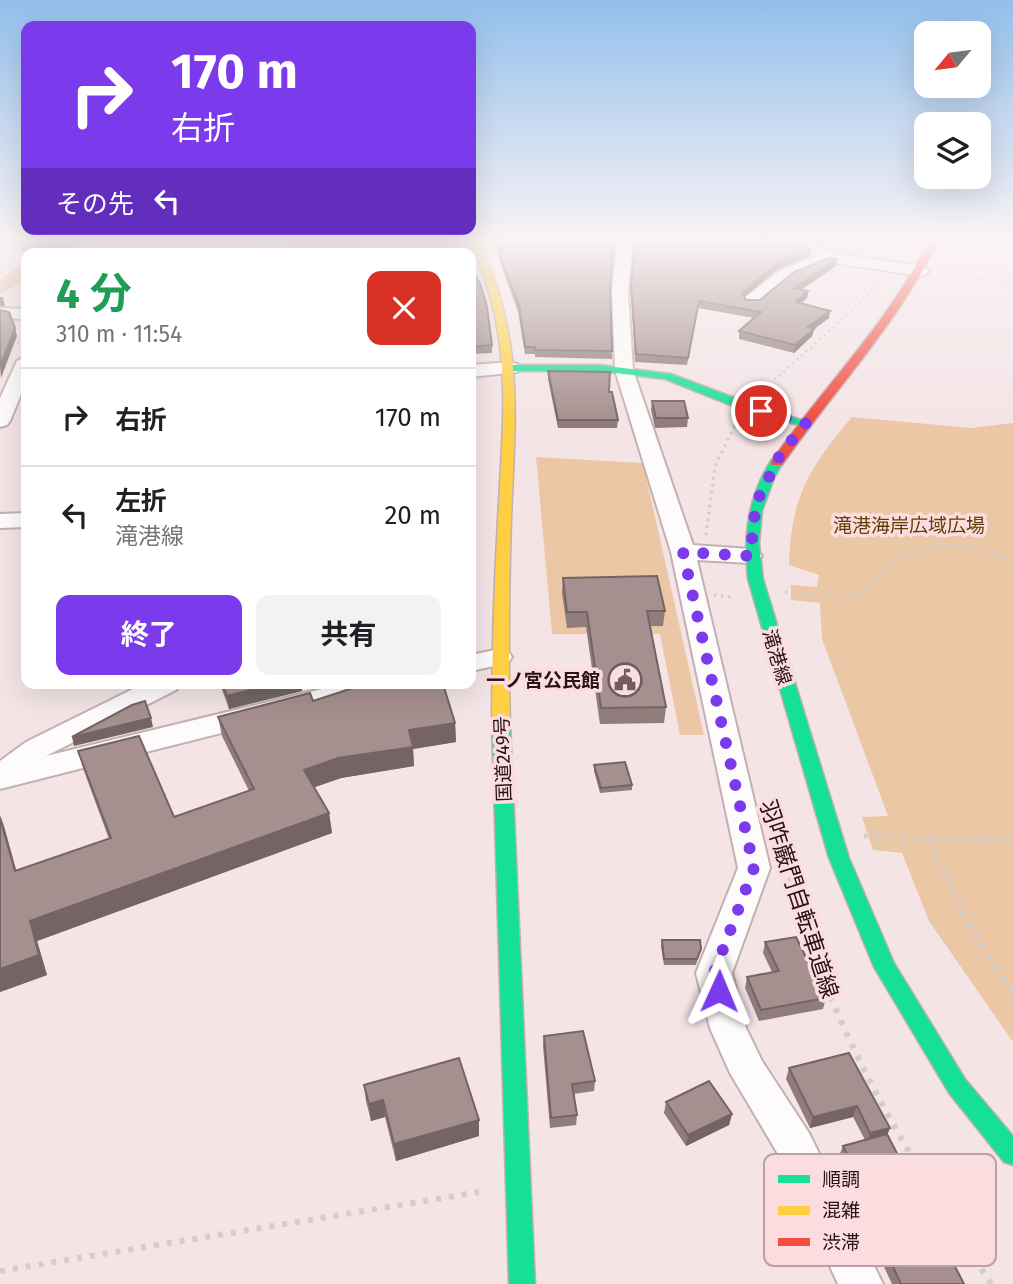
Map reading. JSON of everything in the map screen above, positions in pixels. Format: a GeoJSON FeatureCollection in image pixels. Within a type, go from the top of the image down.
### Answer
{"type":"FeatureCollection","features":[{"type":"Feature","properties":{"kind":"main road","name":"国道249号"},"geometry":{"type":"LineString","coordinates":[[499,301],[510,368],[499,657],[522,1284]]}},
{"type":"Feature","properties":{"kind":"main road","name":"滝港線"},"geometry":{"type":"LineString","coordinates":[[902,301],[780,455],[756,503],[750,556],[759,598],[839,858],[885,967],[957,1086],[1013,1154]]}},
{"type":"Feature","properties":{"kind":"main road"},"geometry":{"type":"LineString","coordinates":[[510,368],[565,366],[667,376],[747,407],[806,423]]}},
{"type":"Feature","properties":{"kind":"street"},"geometry":{"type":"LineString","coordinates":[[620,301],[624,370],[694,546],[754,868],[714,973],[728,1028],[749,1073],[800,1154]]}},
{"type":"Feature","properties":{"kind":"street"},"geometry":{"type":"LineString","coordinates":[[0,313],[21,314]]}},
{"type":"Feature","properties":{"kind":"street"},"geometry":{"type":"LineString","coordinates":[[476,371],[510,368]]}},
{"type":"Feature","properties":{"kind":"street"},"geometry":{"type":"LineString","coordinates":[[0,421],[21,373]]}},
{"type":"Feature","properties":{"kind":"street"},"geometry":{"type":"LineString","coordinates":[[0,521],[21,520]]}},
{"type":"Feature","properties":{"kind":"street"},"geometry":{"type":"LineString","coordinates":[[694,546],[750,556]]}},
{"type":"Feature","properties":{"kind":"street"},"geometry":{"type":"LineString","coordinates":[[476,662],[499,657]]}},
{"type":"Feature","properties":{"kind":"street"},"geometry":{"type":"LineString","coordinates":[[0,777],[36,749],[156,689]]}},
{"type":"Feature","properties":{"kind":"street"},"geometry":{"type":"LineString","coordinates":[[0,777],[359,689]]}},
{"type":"Feature","properties":{"kind":"street"},"geometry":{"type":"LineString","coordinates":[[853,1266],[861,1284]]}},
{"type":"Feature","properties":{"kind":"path"},"geometry":{"type":"LineString","coordinates":[[753,399],[862,301]]}},
{"type":"Feature","properties":{"kind":"path"},"geometry":{"type":"LineString","coordinates":[[0,349],[21,342]]}},
{"type":"Feature","properties":{"kind":"path"},"geometry":{"type":"LineString","coordinates":[[694,546],[716,466],[741,415]]}},
{"type":"Feature","properties":{"kind":"path"},"geometry":{"type":"LineString","coordinates":[[784,592],[833,596],[855,593],[875,585],[884,568],[898,559],[921,549],[946,544],[977,548],[1004,555],[1013,561]]}},
{"type":"Feature","properties":{"kind":"path"},"geometry":{"type":"LineString","coordinates":[[711,585],[716,608]]}},
{"type":"Feature","properties":{"kind":"path"},"geometry":{"type":"LineString","coordinates":[[713,595],[741,597]]}},
{"type":"Feature","properties":{"kind":"path","name":"羽咋巌門自転車道線"},"geometry":{"type":"LineString","coordinates":[[774,825],[802,921],[831,1000],[912,1154]]}},
{"type":"Feature","properties":{"kind":"path"},"geometry":{"type":"LineString","coordinates":[[860,836],[1013,841]]}},
{"type":"Feature","properties":{"kind":"path"},"geometry":{"type":"LineString","coordinates":[[929,839],[943,873],[1000,976],[1013,992]]}},
{"type":"Feature","properties":{"kind":"path"},"geometry":{"type":"LineString","coordinates":[[0,1271],[518,1186]]}},
{"type":"Feature","properties":{"kind":"path","name":"羽咋巌門自転車道線"},"geometry":{"type":"LineString","coordinates":[[980,1266],[991,1284]]}},
{"type":"Feature","properties":{"kind":"green space","name":"滝港海岸広域広場"},"geometry":{"type":"Polygon","coordinates":[[[852,417],[971,428],[1013,423],[1013,1042],[929,921],[902,853],[873,850],[862,817],[888,816],[822,639],[820,603],[791,600],[791,585],[817,587],[819,575],[789,565],[798,502],[824,452],[852,417]]]}},
{"type":"Feature","properties":{"kind":"green space"},"geometry":{"type":"Polygon","coordinates":[[[536,457],[643,463],[704,735],[680,735],[660,634],[552,634],[536,457]]]}},
{"type":"Feature","properties":{"kind":"building"},"geometry":{"type":"Polygon","coordinates":[[[476,301],[485,301],[492,345],[476,347],[476,301]]]}},
{"type":"Feature","properties":{"kind":"building"},"geometry":{"type":"Polygon","coordinates":[[[517,301],[610,301],[612,351],[535,350],[535,347],[525,347],[517,301]]]}},
{"type":"Feature","properties":{"kind":"building"},"geometry":{"type":"Polygon","coordinates":[[[632,301],[797,301],[830,311],[808,327],[814,329],[795,345],[739,331],[761,312],[699,301],[688,358],[636,354],[632,301]]]}},
{"type":"Feature","properties":{"kind":"building"},"geometry":{"type":"Polygon","coordinates":[[[0,310],[9,312],[15,328],[0,366],[0,310]]]}},
{"type":"Feature","properties":{"kind":"building"},"geometry":{"type":"Polygon","coordinates":[[[548,371],[610,372],[609,392],[612,392],[618,420],[558,420],[548,371]]]}},
{"type":"Feature","properties":{"kind":"building"},"geometry":{"type":"Polygon","coordinates":[[[652,401],[684,401],[688,418],[656,418],[652,401]]]}},
{"type":"Feature","properties":{"kind":"building"},"geometry":{"type":"Polygon","coordinates":[[[657,576],[665,611],[647,611],[666,707],[601,708],[587,612],[567,612],[563,578],[657,576]]]}},
{"type":"Feature","properties":{"kind":"building"},"geometry":{"type":"Polygon","coordinates":[[[224,689],[254,689],[227,696],[224,689]]]}},
{"type":"Feature","properties":{"kind":"building"},"geometry":{"type":"Polygon","coordinates":[[[350,689],[445,689],[455,723],[409,730],[413,747],[338,758],[304,770],[329,813],[30,921],[39,955],[0,969],[0,818],[15,871],[111,838],[78,751],[139,736],[174,817],[254,789],[218,717],[310,693],[313,701],[350,689]]]}},
{"type":"Feature","properties":{"kind":"building"},"geometry":{"type":"Polygon","coordinates":[[[145,701],[151,718],[72,737],[132,705],[145,701]]]}},
{"type":"Feature","properties":{"kind":"building"},"geometry":{"type":"Polygon","coordinates":[[[625,762],[632,785],[601,788],[594,765],[625,762]]]}},
{"type":"Feature","properties":{"kind":"building"},"geometry":{"type":"Polygon","coordinates":[[[796,937],[826,998],[761,1010],[747,977],[779,971],[765,942],[796,937]]]}},
{"type":"Feature","properties":{"kind":"building"},"geometry":{"type":"Polygon","coordinates":[[[662,940],[700,940],[701,949],[697,959],[664,959],[662,940]]]}},
{"type":"Feature","properties":{"kind":"building"},"geometry":{"type":"Polygon","coordinates":[[[583,1031],[595,1081],[572,1084],[577,1115],[551,1118],[544,1036],[583,1031]]]}},
{"type":"Feature","properties":{"kind":"building"},"geometry":{"type":"Polygon","coordinates":[[[849,1053],[890,1128],[870,1133],[857,1106],[813,1117],[789,1068],[849,1053]]]}},
{"type":"Feature","properties":{"kind":"building"},"geometry":{"type":"Polygon","coordinates":[[[459,1058],[479,1120],[394,1144],[383,1100],[369,1104],[364,1085],[459,1058]]]}},
{"type":"Feature","properties":{"kind":"building"},"geometry":{"type":"Polygon","coordinates":[[[709,1081],[732,1114],[688,1135],[666,1102],[709,1081]]]}},
{"type":"Feature","properties":{"kind":"building"},"geometry":{"type":"Polygon","coordinates":[[[887,1134],[897,1154],[847,1154],[843,1146],[887,1134]]]}},
{"type":"Feature","properties":{"kind":"building"},"geometry":{"type":"Polygon","coordinates":[[[893,1266],[955,1266],[964,1284],[901,1284],[893,1266]]]}},
{"type":"Feature","properties":{"kind":"traffic: fast"},"geometry":{"type":"LineString","coordinates":[[510,368],[599,368],[667,376],[747,407],[805,423]]}},
{"type":"Feature","properties":{"kind":"traffic: fast"},"geometry":{"type":"LineString","coordinates":[[777,462],[767,478],[756,511],[752,544],[755,579],[839,858],[885,967],[957,1086],[1013,1154]]}},
{"type":"Feature","properties":{"kind":"traffic: fast"},"geometry":{"type":"LineString","coordinates":[[501,723],[522,1284]]}},
{"type":"Feature","properties":{"kind":"traffic: slow"},"geometry":{"type":"LineString","coordinates":[[498,301],[505,336],[509,403],[501,614],[501,723]]}},
{"type":"Feature","properties":{"kind":"traffic: jam"},"geometry":{"type":"LineString","coordinates":[[777,462],[901,301]]}},
{"type":"Feature","properties":{"kind":"place","name":"一ノ宮公民館"},"geometry":{"type":"Point","coordinates":[625,680]}},
{"type":"Feature","properties":{"kind":"route"},"geometry":{"type":"LineString","coordinates":[[719,991],[714,973],[754,868],[683,552],[750,556],[756,503],[780,455],[806,423],[761,411]]}}]}
